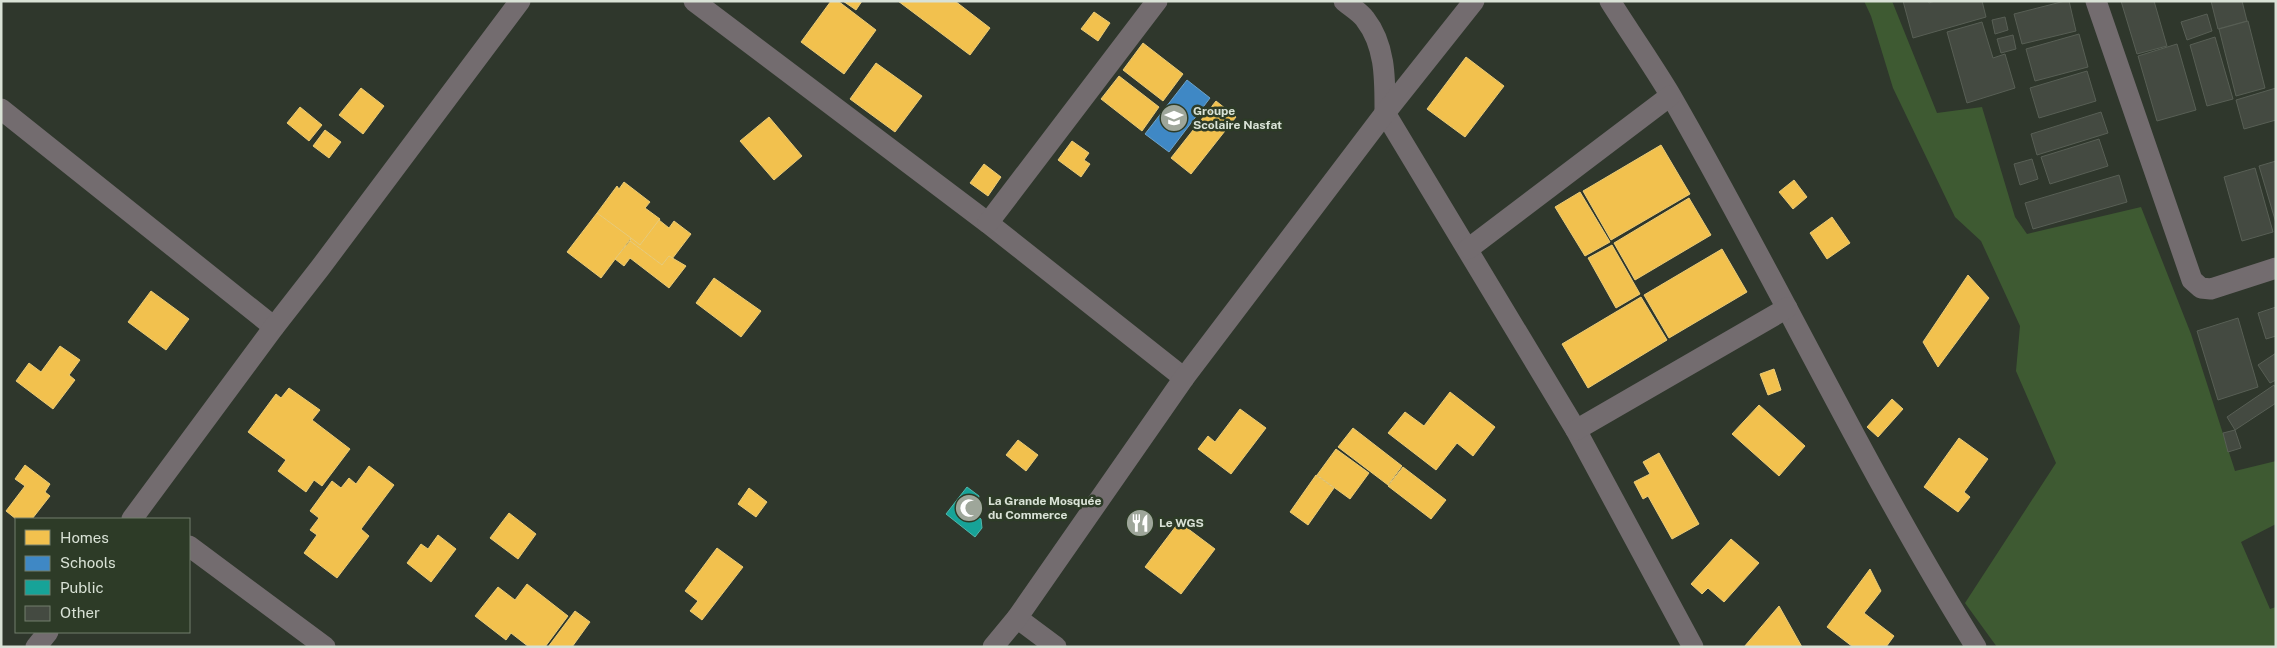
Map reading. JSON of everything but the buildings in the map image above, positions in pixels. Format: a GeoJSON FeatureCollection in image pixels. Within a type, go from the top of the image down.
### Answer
{"type":"FeatureCollection","features":[{"type":"Feature","properties":{"kind":"street"},"geometry":{"type":"LineString","coordinates":[[141,516],[274,326],[320,268],[520,1]]}},
{"type":"Feature","properties":{"kind":"street"},"geometry":{"type":"LineString","coordinates":[[694,1],[988,223],[1184,378]]}},
{"type":"Feature","properties":{"kind":"street"},"geometry":{"type":"LineString","coordinates":[[988,223],[1157,1]]}},
{"type":"Feature","properties":{"kind":"street"},"geometry":{"type":"LineString","coordinates":[[1344,1],[1365,18],[1378,43],[1385,65],[1385,112],[1576,430],[1693,647]]}},
{"type":"Feature","properties":{"kind":"street"},"geometry":{"type":"LineString","coordinates":[[993,647],[1017,618],[1184,378],[1385,112],[1474,1]]}},
{"type":"Feature","properties":{"kind":"street"},"geometry":{"type":"LineString","coordinates":[[1610,1],[1670,96],[1967,642]]}},
{"type":"Feature","properties":{"kind":"street"},"geometry":{"type":"LineString","coordinates":[[2096,1],[2192,280],[2201,288],[2210,289],[2276,268]]}},
{"type":"Feature","properties":{"kind":"street"},"geometry":{"type":"LineString","coordinates":[[1468,248],[1670,96]]}},
{"type":"Feature","properties":{"kind":"street"},"geometry":{"type":"LineString","coordinates":[[1,109],[274,326]]}},
{"type":"Feature","properties":{"kind":"street"},"geometry":{"type":"LineString","coordinates":[[1576,430],[1787,308]]}},
{"type":"Feature","properties":{"kind":"street"},"geometry":{"type":"LineString","coordinates":[[190,547],[325,647]]}},
{"type":"Feature","properties":{"kind":"street"},"geometry":{"type":"LineString","coordinates":[[1017,618],[1056,647]]}},
{"type":"Feature","properties":{"kind":"street"},"geometry":{"type":"LineString","coordinates":[[36,647],[47,633]]}},
{"type":"Feature","properties":{"kind":"green space"},"geometry":{"type":"Polygon","coordinates":[[[1864,1],[1892,1],[1937,113],[1982,107],[2015,217],[2027,234],[2141,207],[2191,334],[2235,471],[2276,461],[2276,524],[2241,542],[2270,609],[2276,607],[2276,647],[1997,647],[1965,603],[2056,463],[2016,371],[2020,326],[1981,241],[1955,217],[1893,88],[1871,16],[1864,1]]]}},
{"type":"Feature","properties":{"kind":"place","name":"Groupe Scolaire Nasfat"},"geometry":{"type":"Point","coordinates":[1174,118]}},
{"type":"Feature","properties":{"kind":"place","name":"La Grande Mosquée du Commerce"},"geometry":{"type":"Point","coordinates":[969,508]}},
{"type":"Feature","properties":{"kind":"place","name":"Le WGS"},"geometry":{"type":"Point","coordinates":[1140,523]}}]}
